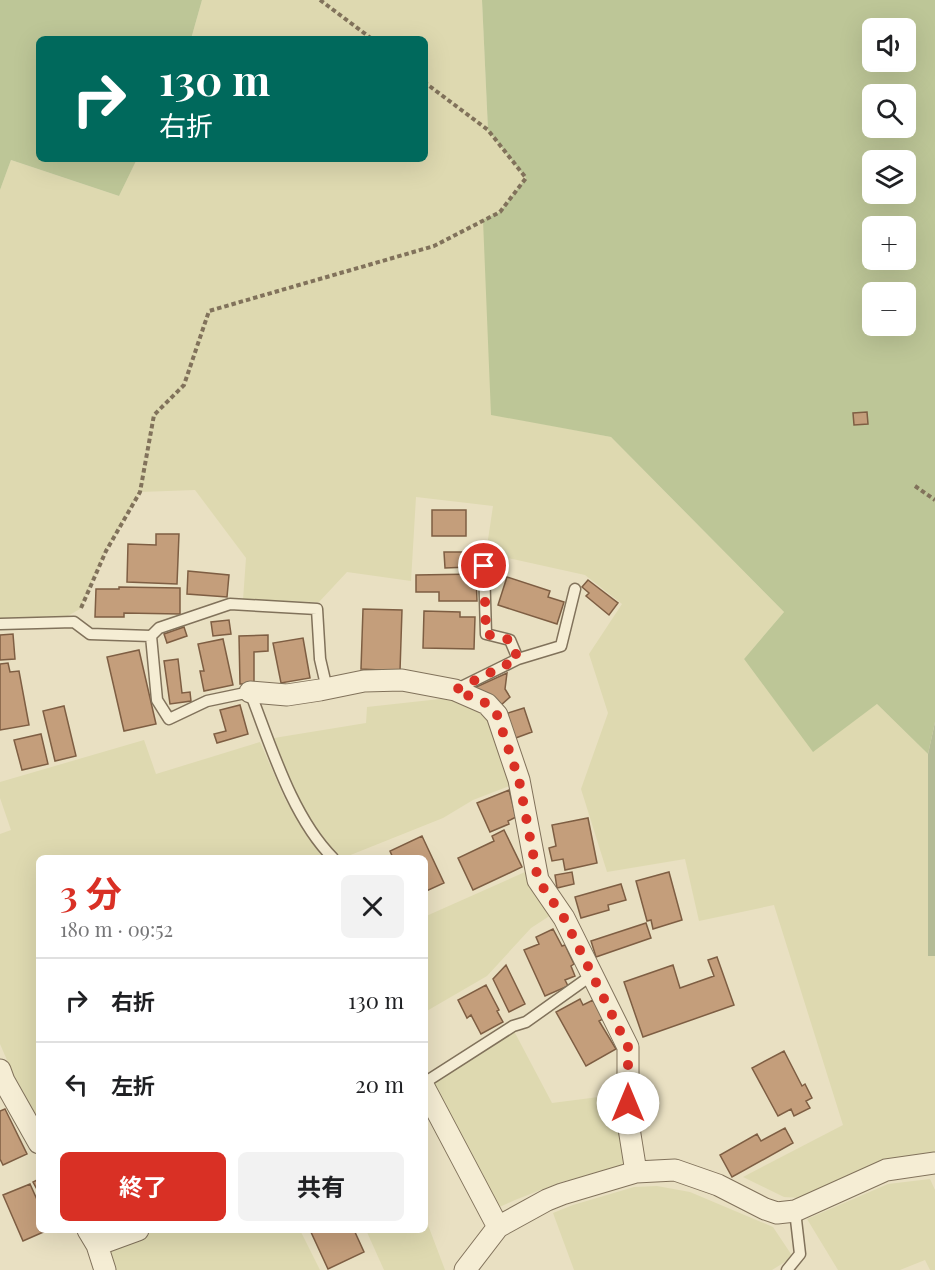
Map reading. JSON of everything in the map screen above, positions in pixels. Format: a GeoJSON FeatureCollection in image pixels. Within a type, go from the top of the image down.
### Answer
{"type":"FeatureCollection","features":[{"type":"Feature","properties":{"kind":"street"},"geometry":{"type":"LineString","coordinates":[[250,692],[287,695],[364,681],[402,680],[455,690],[488,704],[497,715],[519,780],[538,880],[564,918],[628,1047],[628,1122],[636,1172]]}},
{"type":"Feature","properties":{"kind":"street"},"geometry":{"type":"LineString","coordinates":[[0,1070],[36,1138]]}},
{"type":"Feature","properties":{"kind":"street"},"geometry":{"type":"LineString","coordinates":[[428,1093],[498,1227]]}},
{"type":"Feature","properties":{"kind":"street"},"geometry":{"type":"LineString","coordinates":[[465,1270],[498,1227],[562,1194],[636,1172],[675,1170],[718,1185],[777,1213],[795,1211],[886,1170],[935,1163]]}},
{"type":"Feature","properties":{"kind":"street"},"geometry":{"type":"LineString","coordinates":[[105,1270],[92,1238],[121,1233]]}},
{"type":"Feature","properties":{"kind":"lane"},"geometry":{"type":"LineString","coordinates":[[484,566],[486,634],[510,640],[518,659]]}},
{"type":"Feature","properties":{"kind":"lane"},"geometry":{"type":"LineString","coordinates":[[455,690],[518,659],[561,646],[575,589]]}},
{"type":"Feature","properties":{"kind":"lane"},"geometry":{"type":"LineString","coordinates":[[0,624],[74,622],[90,634],[151,636],[159,628],[230,604],[317,609],[320,659],[327,689]]}},
{"type":"Feature","properties":{"kind":"lane"},"geometry":{"type":"LineString","coordinates":[[151,636],[157,700],[169,719],[207,701],[250,692],[291,796],[314,835],[330,855]]}},
{"type":"Feature","properties":{"kind":"lane"},"geometry":{"type":"LineString","coordinates":[[428,1082],[513,1026],[526,1022],[592,975]]}},
{"type":"Feature","properties":{"kind":"lane"},"geometry":{"type":"LineString","coordinates":[[787,1270],[800,1254],[795,1211]]}},
{"type":"Feature","properties":{"kind":"path"},"geometry":{"type":"LineString","coordinates":[[320,0],[368,36]]}},
{"type":"Feature","properties":{"kind":"path"},"geometry":{"type":"LineString","coordinates":[[74,622],[105,551],[140,492],[154,416],[184,386],[209,311],[434,246],[500,212],[526,178],[488,130],[428,85]]}},
{"type":"Feature","properties":{"kind":"path"},"geometry":{"type":"LineString","coordinates":[[915,486],[935,500]]}},
{"type":"Feature","properties":{"kind":"shaded area"},"geometry":{"type":"Polygon","coordinates":[[[202,0],[482,0],[488,130],[526,178],[500,212],[491,414],[611,437],[784,612],[744,659],[813,751],[877,704],[928,754],[928,956],[935,956],[935,1154],[895,1158],[801,1198],[784,1197],[743,1177],[843,1125],[774,905],[699,921],[685,859],[607,872],[581,789],[608,713],[589,654],[622,604],[585,575],[486,553],[493,506],[416,497],[411,581],[347,572],[319,602],[243,600],[246,558],[195,490],[140,492],[106,551],[80,609],[66,617],[0,618],[0,190],[11,160],[119,196],[136,162],[428,162],[428,36],[192,36],[202,0]]]}},
{"type":"Feature","properties":{"kind":"shaded area"},"geometry":{"type":"Polygon","coordinates":[[[449,698],[491,719],[512,785],[473,800],[443,818],[350,855],[336,855],[326,844],[294,794],[274,738],[366,723],[367,707],[449,698]]]}},
{"type":"Feature","properties":{"kind":"shaded area"},"geometry":{"type":"Polygon","coordinates":[[[144,740],[156,774],[260,742],[285,799],[321,855],[36,855],[36,1115],[13,1074],[0,1044],[0,834],[11,830],[0,798],[0,782],[144,740]]]}},
{"type":"Feature","properties":{"kind":"shaded area"},"geometry":{"type":"Polygon","coordinates":[[[525,872],[551,915],[531,928],[487,976],[428,1010],[428,915],[525,872]]]}},
{"type":"Feature","properties":{"kind":"shaded area"},"geometry":{"type":"Polygon","coordinates":[[[514,1031],[552,1103],[622,1094],[626,1165],[561,1182],[495,1209],[431,1085],[514,1031]]]}},
{"type":"Feature","properties":{"kind":"shaded area"},"geometry":{"type":"Polygon","coordinates":[[[930,1179],[935,1190],[935,1270],[930,1270],[925,1260],[900,1270],[838,1270],[807,1219],[888,1184],[930,1179]]]}},
{"type":"Feature","properties":{"kind":"shaded area"},"geometry":{"type":"Polygon","coordinates":[[[657,1186],[690,1192],[773,1227],[793,1257],[772,1270],[574,1270],[553,1213],[634,1187],[657,1186]]]}},
{"type":"Feature","properties":{"kind":"shaded area"},"geometry":{"type":"Polygon","coordinates":[[[428,1225],[445,1270],[384,1270],[367,1233],[428,1233],[428,1225]]]}},
{"type":"Feature","properties":{"kind":"shaded area"},"geometry":{"type":"Polygon","coordinates":[[[145,1233],[302,1233],[320,1270],[113,1270],[109,1261],[111,1249],[145,1233]]]}},
{"type":"Feature","properties":{"kind":"green space"},"geometry":{"type":"Polygon","coordinates":[[[0,0],[202,0],[192,36],[36,36],[36,162],[136,162],[119,196],[11,160],[0,190],[0,0]]]}},
{"type":"Feature","properties":{"kind":"green space"},"geometry":{"type":"Polygon","coordinates":[[[482,0],[935,0],[935,722],[928,754],[877,704],[813,752],[744,659],[784,612],[611,437],[491,415],[483,220],[500,212],[526,178],[488,130],[482,0]]]}},
{"type":"Feature","properties":{"kind":"green space"},"geometry":{"type":"Polygon","coordinates":[[[935,722],[935,956],[928,956],[928,754],[935,722]]]}},
{"type":"Feature","properties":{"kind":"building"},"geometry":{"type":"Polygon","coordinates":[[[867,412],[868,424],[854,425],[853,413],[867,412]]]}},
{"type":"Feature","properties":{"kind":"building"},"geometry":{"type":"Polygon","coordinates":[[[432,510],[466,510],[466,536],[432,536],[432,510]]]}},
{"type":"Feature","properties":{"kind":"building"},"geometry":{"type":"Polygon","coordinates":[[[156,534],[179,534],[177,584],[127,582],[128,544],[156,545],[156,534]]]}},
{"type":"Feature","properties":{"kind":"building"},"geometry":{"type":"Polygon","coordinates":[[[444,552],[469,552],[469,567],[445,568],[444,552]]]}},
{"type":"Feature","properties":{"kind":"building"},"geometry":{"type":"Polygon","coordinates":[[[188,571],[229,575],[227,597],[187,594],[188,571]]]}},
{"type":"Feature","properties":{"kind":"building"},"geometry":{"type":"Polygon","coordinates":[[[476,574],[477,601],[439,601],[439,592],[416,592],[416,575],[476,574]]]}},
{"type":"Feature","properties":{"kind":"building"},"geometry":{"type":"Polygon","coordinates":[[[507,577],[550,591],[548,597],[564,602],[557,624],[498,605],[507,577]]]}},
{"type":"Feature","properties":{"kind":"building"},"geometry":{"type":"Polygon","coordinates":[[[588,580],[618,603],[609,615],[586,596],[589,593],[582,587],[588,580]]]}},
{"type":"Feature","properties":{"kind":"building"},"geometry":{"type":"Polygon","coordinates":[[[119,587],[180,588],[180,614],[124,613],[124,617],[95,617],[96,589],[119,589],[119,587]]]}},
{"type":"Feature","properties":{"kind":"building"},"geometry":{"type":"Polygon","coordinates":[[[363,609],[402,610],[400,671],[361,669],[363,609]]]}},
{"type":"Feature","properties":{"kind":"building"},"geometry":{"type":"Polygon","coordinates":[[[424,611],[460,612],[460,617],[475,617],[474,649],[423,648],[424,611]]]}},
{"type":"Feature","properties":{"kind":"building"},"geometry":{"type":"Polygon","coordinates":[[[229,620],[231,634],[213,636],[211,622],[229,620]]]}},
{"type":"Feature","properties":{"kind":"building"},"geometry":{"type":"Polygon","coordinates":[[[184,627],[187,636],[167,643],[164,634],[184,627]]]}},
{"type":"Feature","properties":{"kind":"building"},"geometry":{"type":"Polygon","coordinates":[[[13,634],[15,659],[0,660],[0,635],[13,634]]]}},
{"type":"Feature","properties":{"kind":"building"},"geometry":{"type":"Polygon","coordinates":[[[268,635],[268,651],[254,652],[254,684],[240,684],[239,636],[268,635]]]}},
{"type":"Feature","properties":{"kind":"building"},"geometry":{"type":"Polygon","coordinates":[[[303,638],[310,678],[281,683],[273,643],[303,638]]]}},
{"type":"Feature","properties":{"kind":"building"},"geometry":{"type":"Polygon","coordinates":[[[223,639],[233,685],[204,691],[200,671],[204,671],[198,644],[223,639]]]}},
{"type":"Feature","properties":{"kind":"building"},"geometry":{"type":"Polygon","coordinates":[[[139,650],[156,724],[124,731],[107,657],[139,650]]]}},
{"type":"Feature","properties":{"kind":"building"},"geometry":{"type":"Polygon","coordinates":[[[178,659],[182,693],[190,692],[191,701],[170,704],[164,661],[178,659]]]}},
{"type":"Feature","properties":{"kind":"building"},"geometry":{"type":"Polygon","coordinates":[[[8,663],[10,672],[19,671],[29,725],[0,730],[0,664],[8,663]]]}},
{"type":"Feature","properties":{"kind":"building"},"geometry":{"type":"Polygon","coordinates":[[[507,673],[505,689],[510,697],[501,705],[474,688],[507,673]]]}},
{"type":"Feature","properties":{"kind":"building"},"geometry":{"type":"Polygon","coordinates":[[[240,705],[248,734],[217,743],[214,734],[226,731],[220,710],[240,705]]]}},
{"type":"Feature","properties":{"kind":"building"},"geometry":{"type":"Polygon","coordinates":[[[64,706],[76,756],[55,761],[43,711],[64,706]]]}},
{"type":"Feature","properties":{"kind":"building"},"geometry":{"type":"Polygon","coordinates":[[[524,708],[532,732],[513,739],[505,714],[524,708]]]}},
{"type":"Feature","properties":{"kind":"building"},"geometry":{"type":"Polygon","coordinates":[[[41,734],[48,764],[22,770],[14,740],[41,734]]]}},
{"type":"Feature","properties":{"kind":"building"},"geometry":{"type":"Polygon","coordinates":[[[509,790],[516,817],[508,821],[509,824],[490,832],[477,803],[509,790]]]}},
{"type":"Feature","properties":{"kind":"building"},"geometry":{"type":"Polygon","coordinates":[[[588,818],[597,863],[565,870],[563,859],[552,861],[549,848],[556,846],[552,825],[588,818]]]}},
{"type":"Feature","properties":{"kind":"building"},"geometry":{"type":"Polygon","coordinates":[[[504,830],[522,867],[473,890],[458,858],[494,841],[492,836],[504,830]]]}},
{"type":"Feature","properties":{"kind":"building"},"geometry":{"type":"Polygon","coordinates":[[[422,836],[444,883],[428,890],[428,855],[392,855],[390,851],[422,836]]]}},
{"type":"Feature","properties":{"kind":"building"},"geometry":{"type":"Polygon","coordinates":[[[572,872],[574,884],[557,888],[555,875],[572,872]]]}},
{"type":"Feature","properties":{"kind":"building"},"geometry":{"type":"Polygon","coordinates":[[[669,872],[682,920],[653,929],[651,920],[647,921],[636,881],[669,872]]]}},
{"type":"Feature","properties":{"kind":"building"},"geometry":{"type":"Polygon","coordinates":[[[621,884],[626,900],[608,905],[609,910],[581,918],[575,897],[621,884]]]}},
{"type":"Feature","properties":{"kind":"building"},"geometry":{"type":"Polygon","coordinates":[[[646,923],[651,938],[596,957],[591,941],[646,923]]]}},
{"type":"Feature","properties":{"kind":"building"},"geometry":{"type":"Polygon","coordinates":[[[553,929],[562,946],[565,945],[574,964],[571,966],[575,976],[565,980],[568,986],[545,996],[524,950],[539,944],[536,937],[553,929]]]}},
{"type":"Feature","properties":{"kind":"building"},"geometry":{"type":"Polygon","coordinates":[[[717,957],[734,1005],[643,1037],[624,982],[673,965],[680,988],[714,976],[708,960],[717,957]]]}},
{"type":"Feature","properties":{"kind":"building"},"geometry":{"type":"Polygon","coordinates":[[[506,965],[525,1004],[509,1012],[493,979],[506,965]]]}},
{"type":"Feature","properties":{"kind":"building"},"geometry":{"type":"Polygon","coordinates":[[[486,985],[503,1022],[481,1034],[471,1015],[467,1018],[458,1000],[486,985]]]}},
{"type":"Feature","properties":{"kind":"building"},"geometry":{"type":"Polygon","coordinates":[[[580,999],[583,1005],[593,1000],[603,1019],[599,1021],[616,1049],[586,1066],[556,1012],[580,999]]]}},
{"type":"Feature","properties":{"kind":"building"},"geometry":{"type":"Polygon","coordinates":[[[784,1051],[802,1086],[805,1084],[812,1098],[806,1101],[810,1108],[794,1116],[791,1109],[778,1116],[752,1068],[784,1051]]]}},
{"type":"Feature","properties":{"kind":"building"},"geometry":{"type":"Polygon","coordinates":[[[5,1109],[27,1154],[3,1165],[0,1159],[0,1111],[5,1109]]]}},
{"type":"Feature","properties":{"kind":"building"},"geometry":{"type":"Polygon","coordinates":[[[785,1128],[793,1143],[732,1177],[720,1155],[757,1134],[761,1141],[785,1128]]]}},
{"type":"Feature","properties":{"kind":"building"},"geometry":{"type":"Polygon","coordinates":[[[30,1184],[36,1197],[36,1233],[41,1233],[23,1241],[3,1195],[30,1184]]]}},
{"type":"Feature","properties":{"kind":"building"},"geometry":{"type":"Polygon","coordinates":[[[311,1233],[355,1233],[364,1252],[328,1269],[311,1233]]]}},
{"type":"Feature","properties":{"kind":"route"},"geometry":{"type":"LineString","coordinates":[[484,566],[486,634],[510,640],[518,659],[455,690],[488,704],[497,715],[519,780],[538,880],[564,918],[628,1047],[628,1103]]}}]}
